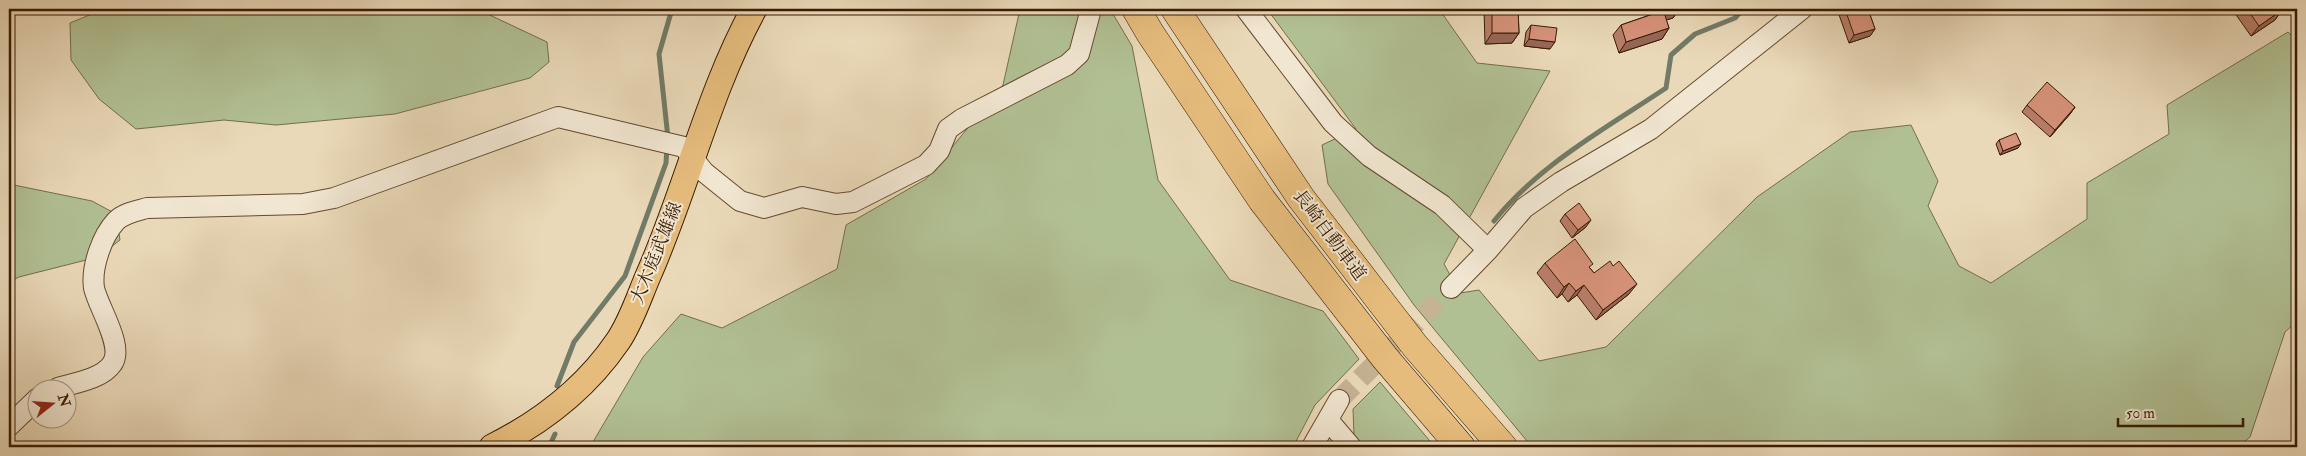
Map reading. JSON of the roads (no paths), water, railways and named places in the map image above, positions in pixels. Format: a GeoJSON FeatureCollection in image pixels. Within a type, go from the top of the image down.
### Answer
{"type":"FeatureCollection","features":[{"type":"Feature","properties":{"kind":"highway","name":"長崎自動車道"},"geometry":{"type":"LineString","coordinates":[[1136,9],[1150,33],[1262,200],[1385,358],[1461,447]]}},
{"type":"Feature","properties":{"kind":"highway","name":"長崎自動車道"},"geometry":{"type":"LineString","coordinates":[[1178,14],[1301,198],[1416,346],[1503,447]]}},
{"type":"Feature","properties":{"kind":"main road","name":"大木庭武雄線"},"geometry":{"type":"LineString","coordinates":[[492,447],[544,417],[582,385],[618,340],[661,247],[676,147],[754,9]]}},
{"type":"Feature","properties":{"kind":"street"},"geometry":{"type":"LineString","coordinates":[[78,381],[100,374],[113,363],[116,351],[94,288],[96,263],[105,237],[116,221],[129,212],[147,208],[303,204],[334,198],[558,117],[676,147],[740,201],[748,204],[764,208],[802,197],[836,204],[854,202],[926,166],[939,150],[948,129],[962,118],[1067,65],[1079,54],[1091,9]]}},
{"type":"Feature","properties":{"kind":"street"},"geometry":{"type":"LineString","coordinates":[[1246,9],[1333,123],[1369,156],[1442,204],[1488,250]]}},
{"type":"Feature","properties":{"kind":"street"},"geometry":{"type":"LineString","coordinates":[[1451,288],[1488,250],[1524,208],[1561,182],[1651,129],[1802,9]]}},
{"type":"Feature","properties":{"kind":"street"},"geometry":{"type":"LineString","coordinates":[[1312,447],[1339,400]]}},
{"type":"Feature","properties":{"kind":"street"},"geometry":{"type":"LineString","coordinates":[[9,426],[28,408]]}},
{"type":"Feature","properties":{"kind":"street"},"geometry":{"type":"LineString","coordinates":[[1328,420],[1351,447]]}},
{"type":"Feature","properties":{"kind":"waterway"},"geometry":{"type":"LineString","coordinates":[[668,138],[659,54],[672,9]]}},
{"type":"Feature","properties":{"kind":"waterway"},"geometry":{"type":"LineString","coordinates":[[1494,221],[1512,201],[1553,164],[1666,88],[1671,55],[1695,34],[1735,18],[1743,9]]}},
{"type":"Feature","properties":{"kind":"waterway"},"geometry":{"type":"LineString","coordinates":[[557,386],[574,342],[625,276],[666,163],[667,147]]}},
{"type":"Feature","properties":{"kind":"waterway"},"geometry":{"type":"LineString","coordinates":[[549,447],[555,434]]}},
{"type":"Feature","properties":{"kind":"tunnel"},"geometry":{"type":"LineString","coordinates":[[1339,400],[1451,288]]}}]}
